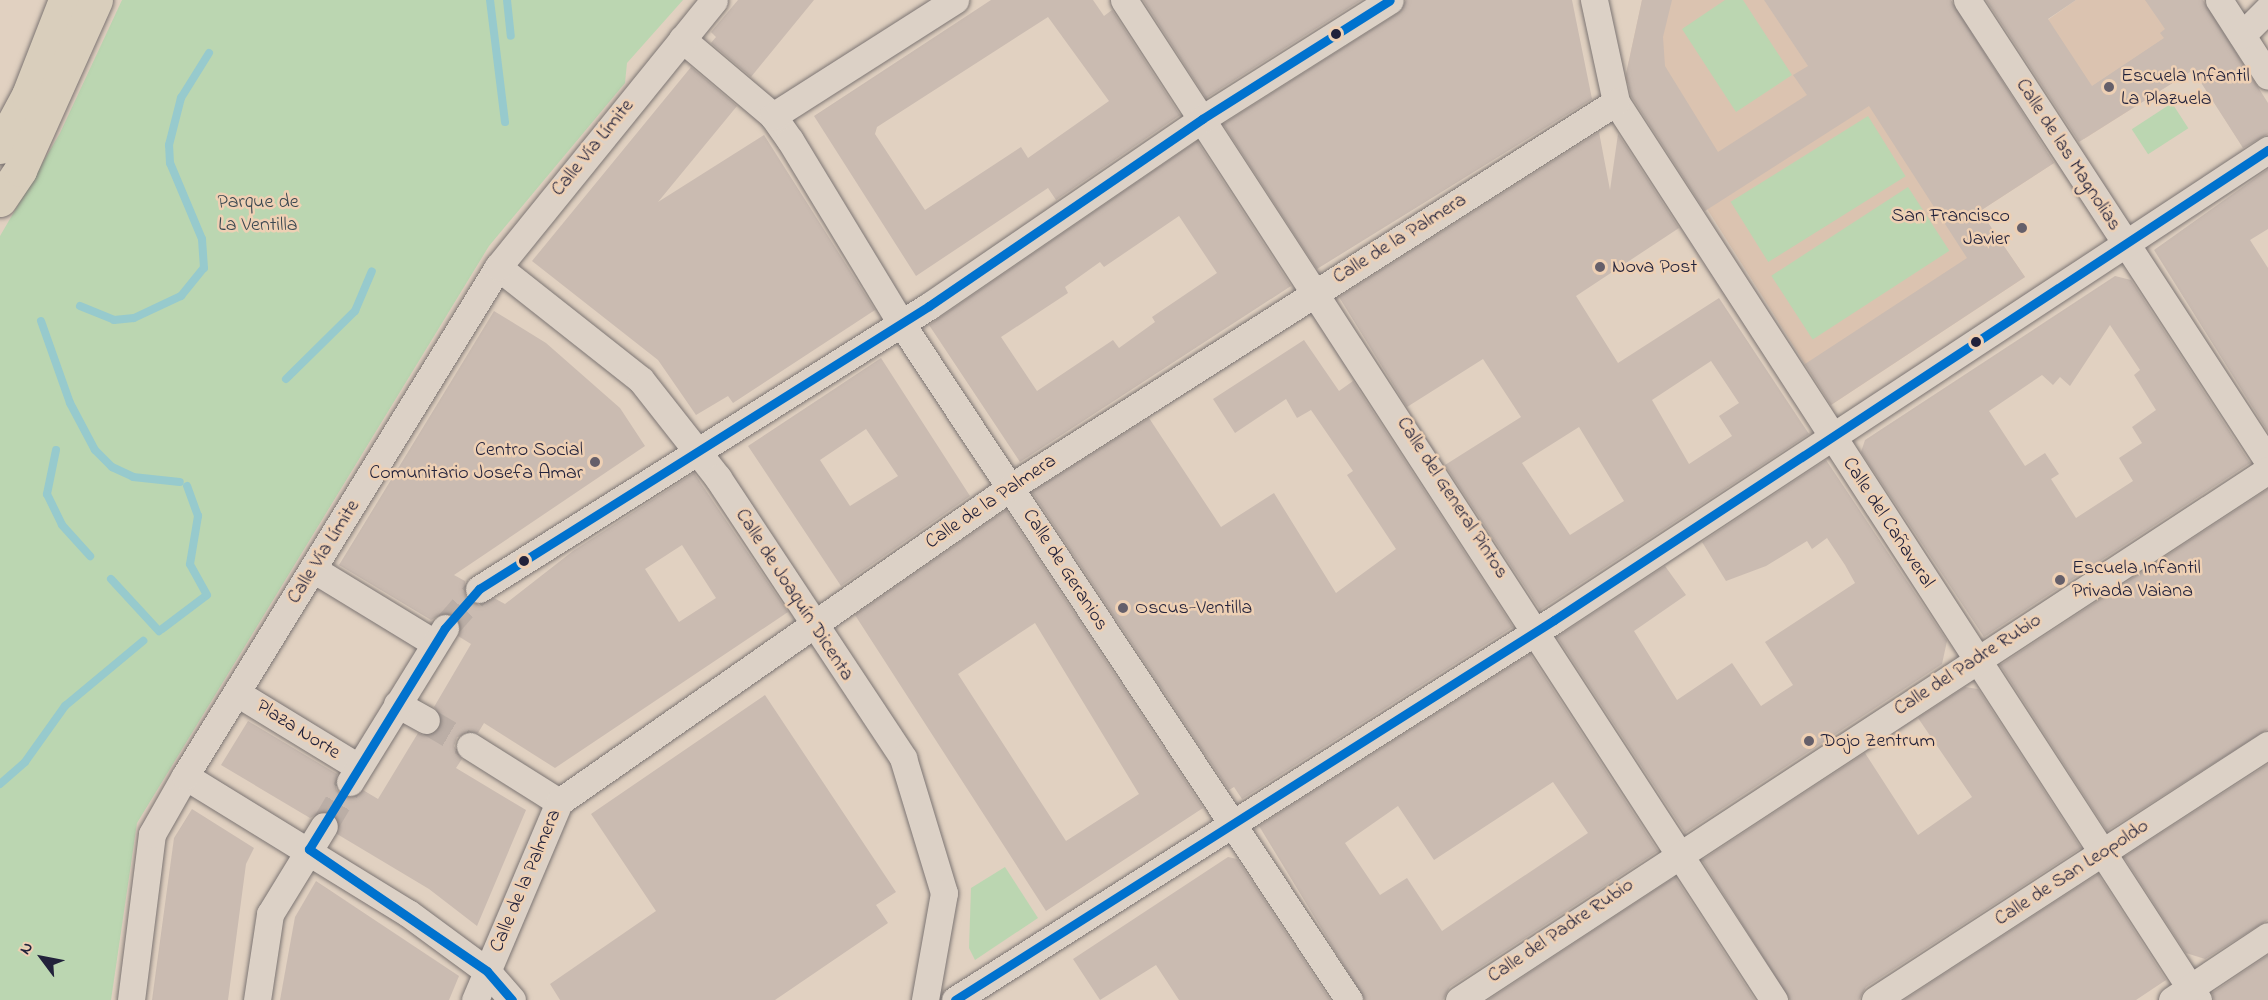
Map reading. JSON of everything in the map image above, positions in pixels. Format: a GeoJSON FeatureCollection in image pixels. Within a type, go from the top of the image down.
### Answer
{"type":"FeatureCollection","features":[{"type":"Feature","properties":{"kind":"main road"},"geometry":{"type":"LineString","coordinates":[[0,147],[28,94],[65,0]]}},
{"type":"Feature","properties":{"kind":"main road"},"geometry":{"type":"LineString","coordinates":[[0,200],[20,170],[96,0]]}},
{"type":"Feature","properties":{"kind":"street","name":"Calle Vía Límite"},"geometry":{"type":"LineString","coordinates":[[131,1000],[152,834],[185,776],[498,267],[714,0]]}},
{"type":"Feature","properties":{"kind":"street"},"geometry":{"type":"LineString","coordinates":[[773,116],[955,0]]}},
{"type":"Feature","properties":{"kind":"street","name":"Calle del General Pintos"},"geometry":{"type":"LineString","coordinates":[[1124,0],[1538,630],[1774,1000]]}},
{"type":"Feature","properties":{"kind":"street"},"geometry":{"type":"LineString","coordinates":[[479,589],[901,323],[1202,119],[1390,0]]}},
{"type":"Feature","properties":{"kind":"street","name":"Calle del Cañaveral"},"geometry":{"type":"LineString","coordinates":[[1594,0],[1616,102],[1976,661],[2105,853],[2187,996]]}},
{"type":"Feature","properties":{"kind":"street","name":"Calle de las Magnolias"},"geometry":{"type":"LineString","coordinates":[[1967,0],[2268,461]]}},
{"type":"Feature","properties":{"kind":"street"},"geometry":{"type":"LineString","coordinates":[[2218,0],[2268,75]]}},
{"type":"Feature","properties":{"kind":"street"},"geometry":{"type":"LineString","coordinates":[[2242,34],[2268,9]]}},
{"type":"Feature","properties":{"kind":"street","name":"Calle de Geranios"},"geometry":{"type":"LineString","coordinates":[[682,39],[773,116],[901,323],[1349,1000]]}},
{"type":"Feature","properties":{"kind":"street","name":"Calle de la Palmera"},"geometry":{"type":"LineString","coordinates":[[476,1000],[559,802],[811,623],[1011,487],[1616,102]]}},
{"type":"Feature","properties":{"kind":"street"},"geometry":{"type":"LineString","coordinates":[[955,1000],[1233,826],[1538,630],[2268,150]]}},
{"type":"Feature","properties":{"kind":"street","name":"Calle de Joaquín Dicenta"},"geometry":{"type":"LineString","coordinates":[[498,267],[641,380],[698,453],[903,758],[944,893],[925,1000]]}},
{"type":"Feature","properties":{"kind":"street","name":"Calle del Padre Rubio"},"geometry":{"type":"LineString","coordinates":[[1459,1000],[1679,853],[2268,470]]}},
{"type":"Feature","properties":{"kind":"street"},"geometry":{"type":"LineString","coordinates":[[313,569],[439,635],[397,704],[426,720]]}},
{"type":"Feature","properties":{"kind":"street","name":"Plaza Norte"},"geometry":{"type":"LineString","coordinates":[[237,693],[354,774],[397,704]]}},
{"type":"Feature","properties":{"kind":"street","name":"Calle de San Leopoldo"},"geometry":{"type":"LineString","coordinates":[[1875,1000],[2105,853],[2268,745]]}},
{"type":"Feature","properties":{"kind":"street"},"geometry":{"type":"LineString","coordinates":[[470,746],[559,802]]}},
{"type":"Feature","properties":{"kind":"street"},"geometry":{"type":"LineString","coordinates":[[185,776],[309,849],[487,971],[512,1000]]}},
{"type":"Feature","properties":{"kind":"street"},"geometry":{"type":"LineString","coordinates":[[257,1000],[270,914],[324,826]]}},
{"type":"Feature","properties":{"kind":"street"},"geometry":{"type":"LineString","coordinates":[[2187,996],[2268,936]]}},
{"type":"Feature","properties":{"kind":"shaded area"},"geometry":{"type":"Polygon","coordinates":[[[1642,0],[1947,0],[2054,163],[1980,211],[2025,277],[1831,405],[1625,79],[1642,0]]]}},
{"type":"Feature","properties":{"kind":"shaded area","name":"Escuela Infantil La Plazuela"},"geometry":{"type":"Polygon","coordinates":[[[2076,0],[2199,0],[2241,144],[2193,70],[2084,139],[2019,40],[2076,0]]]}},
{"type":"Feature","properties":{"kind":"green space","name":"Parque de La Ventilla"},"geometry":{"type":"Polygon","coordinates":[[[122,0],[683,0],[627,63],[625,83],[489,246],[137,823],[111,1000],[0,1000],[0,236],[60,133],[122,0]]]}},
{"type":"Feature","properties":{"kind":"green space"},"geometry":{"type":"Polygon","coordinates":[[[1725,0],[1743,0],[1792,75],[1736,112],[1682,29],[1725,0]]]}},
{"type":"Feature","properties":{"kind":"green space"},"geometry":{"type":"Polygon","coordinates":[[[2172,103],[2188,128],[2148,154],[2132,129],[2172,103]]]}},
{"type":"Feature","properties":{"kind":"green space"},"geometry":{"type":"Polygon","coordinates":[[[1868,116],[1906,176],[1768,262],[1731,202],[1868,116]]]}},
{"type":"Feature","properties":{"kind":"green space"},"geometry":{"type":"Polygon","coordinates":[[[1908,187],[1949,251],[1813,340],[1771,276],[1908,187]]]}},
{"type":"Feature","properties":{"kind":"green space"},"geometry":{"type":"Polygon","coordinates":[[[1005,867],[1038,918],[975,960],[969,948],[971,888],[1005,867]]]}},
{"type":"Feature","properties":{"kind":"building"},"geometry":{"type":"Polygon","coordinates":[[[738,0],[814,0],[751,77],[711,43],[716,37],[711,32],[738,0]]]}},
{"type":"Feature","properties":{"kind":"building"},"geometry":{"type":"Polygon","coordinates":[[[991,0],[1093,0],[1104,16],[1112,10],[1180,115],[1056,200],[1048,188],[916,276],[814,116],[991,0]],[[1048,17],[877,127],[875,134],[925,210],[1021,147],[1028,158],[1109,101],[1048,17]]]}},
{"type":"Feature","properties":{"kind":"building"},"geometry":{"type":"Polygon","coordinates":[[[1143,0],[1361,0],[1206,98],[1143,0]]]}},
{"type":"Feature","properties":{"kind":"building"},"geometry":{"type":"Polygon","coordinates":[[[1406,0],[1572,0],[1592,99],[1317,269],[1223,124],[1398,13],[1406,0]]]}},
{"type":"Feature","properties":{"kind":"building"},"geometry":{"type":"Polygon","coordinates":[[[1642,0],[1672,0],[1663,37],[1665,66],[1718,152],[1807,95],[1793,75],[1808,66],[1764,0],[1951,0],[2054,163],[1980,211],[2025,277],[1831,405],[1805,364],[1967,258],[1869,106],[1705,211],[1631,96],[1626,74],[1642,0]]]}},
{"type":"Feature","properties":{"kind":"building","name":"Escuela Infantil La Plazuela"},"geometry":{"type":"Polygon","coordinates":[[[1986,0],[2076,0],[2048,19],[2092,86],[2164,38],[2160,33],[2165,29],[2145,0],[2203,0],[2268,103],[2268,134],[2243,148],[2193,70],[2079,142],[1986,0]]]}},
{"type":"Feature","properties":{"kind":"building"},"geometry":{"type":"Polygon","coordinates":[[[691,67],[737,106],[658,202],[764,135],[875,310],[733,403],[728,396],[696,415],[658,360],[532,261],[691,67]]]}},
{"type":"Feature","properties":{"kind":"building"},"geometry":{"type":"Polygon","coordinates":[[[1599,132],[1610,190],[1618,134],[1679,228],[1576,296],[1618,363],[1719,298],[1809,434],[1540,610],[1445,465],[1521,417],[1483,359],[1407,407],[1339,297],[1599,132]],[[1711,361],[1652,400],[1689,464],[1732,436],[1719,416],[1739,403],[1711,361]],[[1579,427],[1522,463],[1570,535],[1624,501],[1579,427]]]}},
{"type":"Feature","properties":{"kind":"building"},"geometry":{"type":"Polygon","coordinates":[[[1197,141],[1291,286],[1020,462],[929,325],[1197,141]],[[1179,216],[1104,267],[1100,262],[1065,287],[1068,293],[1001,337],[1037,391],[1113,340],[1119,348],[1155,322],[1152,317],[1217,273],[1179,216]]]}},
{"type":"Feature","properties":{"kind":"building"},"geometry":{"type":"Polygon","coordinates":[[[2268,169],[2268,229],[2250,240],[2268,268],[2268,432],[2154,250],[2268,169]]]}},
{"type":"Feature","properties":{"kind":"building"},"geometry":{"type":"Polygon","coordinates":[[[2115,276],[2131,280],[2250,463],[1984,637],[1861,452],[1865,440],[2115,276]],[[2110,325],[2070,386],[2060,377],[2053,385],[2042,375],[1989,411],[2025,466],[2045,453],[2059,474],[2051,479],[2076,518],[2133,481],[2119,458],[2142,443],[2132,427],[2156,410],[2134,375],[2140,370],[2110,325]]]}},
{"type":"Feature","properties":{"kind":"building"},"geometry":{"type":"Polygon","coordinates":[[[494,311],[546,343],[620,408],[645,446],[454,575],[465,581],[466,598],[479,605],[494,598],[505,604],[573,551],[694,473],[788,612],[555,768],[484,723],[478,733],[457,737],[454,746],[462,759],[456,768],[526,810],[477,926],[429,889],[337,834],[333,813],[324,810],[310,818],[221,765],[248,721],[337,774],[336,789],[342,796],[363,790],[378,799],[418,733],[427,736],[439,728],[442,719],[434,707],[471,644],[458,636],[459,620],[445,612],[431,620],[339,565],[494,311]],[[682,545],[645,569],[679,622],[716,598],[682,545]]]}},
{"type":"Feature","properties":{"kind":"building"},"geometry":{"type":"Polygon","coordinates":[[[1304,340],[1339,391],[1353,381],[1513,627],[1242,799],[1234,787],[1229,790],[1032,492],[1149,418],[1221,527],[1274,493],[1336,593],[1396,549],[1347,475],[1353,471],[1311,410],[1297,418],[1286,399],[1235,433],[1213,399],[1304,340]]]}},
{"type":"Feature","properties":{"kind":"building"},"geometry":{"type":"Polygon","coordinates":[[[881,358],[970,496],[841,586],[748,446],[881,358]],[[866,429],[820,460],[850,506],[898,476],[866,429]]]}},
{"type":"Feature","properties":{"kind":"building"},"geometry":{"type":"Polygon","coordinates":[[[1826,460],[1947,641],[1942,664],[1685,833],[1557,637],[1665,566],[1686,595],[1634,631],[1677,700],[1732,663],[1761,706],[1793,685],[1765,642],[1855,583],[1845,565],[1827,538],[1812,549],[1807,541],[1766,566],[1726,581],[1702,542],[1826,460]]]}},
{"type":"Feature","properties":{"kind":"building"},"geometry":{"type":"Polygon","coordinates":[[[2268,489],[2268,729],[2107,831],[2000,665],[2268,489]]]}},
{"type":"Feature","properties":{"kind":"building"},"geometry":{"type":"Polygon","coordinates":[[[1006,510],[1203,808],[1046,911],[855,615],[1006,510]],[[1035,623],[958,674],[1066,841],[1139,794],[1035,623]]]}},
{"type":"Feature","properties":{"kind":"building"},"geometry":{"type":"Polygon","coordinates":[[[1530,654],[1658,851],[1450,987],[1443,1000],[1365,1000],[1259,826],[1530,654]],[[1553,782],[1434,860],[1398,806],[1345,843],[1380,895],[1407,878],[1442,931],[1588,833],[1553,782]]]}},
{"type":"Feature","properties":{"kind":"building"},"geometry":{"type":"Polygon","coordinates":[[[1965,687],[1978,689],[2081,848],[1866,987],[1859,1000],[1790,1000],[1702,860],[1865,753],[1918,835],[1972,797],[1918,718],[1965,687]]]}},
{"type":"Feature","properties":{"kind":"building"},"geometry":{"type":"Polygon","coordinates":[[[765,695],[896,892],[876,905],[888,923],[775,1000],[560,1000],[550,984],[656,911],[591,814],[765,695]]]}},
{"type":"Feature","properties":{"kind":"building"},"geometry":{"type":"Polygon","coordinates":[[[2268,764],[2268,920],[2205,959],[2186,953],[2124,857],[2268,764]]]}},
{"type":"Feature","properties":{"kind":"building"},"geometry":{"type":"Polygon","coordinates":[[[192,809],[254,848],[246,864],[228,1000],[152,1000],[174,838],[192,809]]]}},
{"type":"Feature","properties":{"kind":"building"},"geometry":{"type":"Polygon","coordinates":[[[1228,857],[1237,859],[1330,1000],[1179,1000],[1156,965],[1100,1000],[1073,959],[1228,857]]]}},
{"type":"Feature","properties":{"kind":"building"},"geometry":{"type":"Polygon","coordinates":[[[2098,874],[2166,980],[2136,1000],[1904,1000],[2098,874]]]}},
{"type":"Feature","properties":{"kind":"building"},"geometry":{"type":"Polygon","coordinates":[[[1675,877],[1755,1000],[1488,1000],[1675,877]]]}},
{"type":"Feature","properties":{"kind":"building"},"geometry":{"type":"Polygon","coordinates":[[[316,881],[459,976],[449,1000],[280,1000],[295,917],[316,881]]]}},
{"type":"Feature","properties":{"kind":"building"},"geometry":{"type":"Polygon","coordinates":[[[2268,955],[2268,1000],[2214,1000],[2212,993],[2268,955]]]}},
{"type":"Feature","properties":{"kind":"waterway"},"geometry":{"type":"LineString","coordinates":[[490,0],[505,122]]}},
{"type":"Feature","properties":{"kind":"waterway"},"geometry":{"type":"LineString","coordinates":[[507,0],[511,36]]}},
{"type":"Feature","properties":{"kind":"waterway"},"geometry":{"type":"LineString","coordinates":[[80,306],[114,320],[134,318],[181,296],[204,268],[202,239],[170,163],[169,145],[181,98],[209,53]]}},
{"type":"Feature","properties":{"kind":"waterway"},"geometry":{"type":"LineString","coordinates":[[286,379],[355,311],[372,271]]}},
{"type":"Feature","properties":{"kind":"waterway"},"geometry":{"type":"LineString","coordinates":[[41,321],[70,403],[95,450],[112,467],[133,477],[180,482]]}},
{"type":"Feature","properties":{"kind":"waterway"},"geometry":{"type":"LineString","coordinates":[[56,450],[47,494],[62,525],[90,556]]}},
{"type":"Feature","properties":{"kind":"waterway"},"geometry":{"type":"LineString","coordinates":[[162,629],[207,595],[190,564],[198,516],[187,486]]}},
{"type":"Feature","properties":{"kind":"waterway"},"geometry":{"type":"LineString","coordinates":[[111,579],[159,631]]}},
{"type":"Feature","properties":{"kind":"waterway"},"geometry":{"type":"LineString","coordinates":[[0,784],[25,762],[65,706],[143,641]]}},
{"type":"Feature","properties":{"kind":"tunnel"},"geometry":{"type":"LineString","coordinates":[[445,628],[479,589]]}},
{"type":"Feature","properties":{"kind":"tunnel"},"geometry":{"type":"LineString","coordinates":[[426,720],[470,746]]}},
{"type":"Feature","properties":{"kind":"tunnel"},"geometry":{"type":"LineString","coordinates":[[324,826],[350,782]]}},
{"type":"Feature","properties":{"kind":"transit line"},"geometry":{"type":"LineString","coordinates":[[512,1000],[487,971],[309,849],[445,628],[479,589],[929,306],[1202,119],[1390,0]]}},
{"type":"Feature","properties":{"kind":"transit line"},"geometry":{"type":"LineString","coordinates":[[955,1000],[1554,620],[2268,150]]}},
{"type":"Feature","properties":{"kind":"place","name":"Escuela Infantil La Plazuela"},"geometry":{"type":"Point","coordinates":[2109,87]}},
{"type":"Feature","properties":{"kind":"place","name":"San Francisco Javier"},"geometry":{"type":"Point","coordinates":[2022,228]}},
{"type":"Feature","properties":{"kind":"place","name":"Nova Post"},"geometry":{"type":"Point","coordinates":[1600,267]}},
{"type":"Feature","properties":{"kind":"place","name":"Centro Social Comunitario Josefa Amar"},"geometry":{"type":"Point","coordinates":[595,462]}},
{"type":"Feature","properties":{"kind":"place","name":"Escuela Infantil Privada Vaiana"},"geometry":{"type":"Point","coordinates":[2060,580]}},
{"type":"Feature","properties":{"kind":"place","name":"Oscus-Ventilla"},"geometry":{"type":"Point","coordinates":[1123,608]}},
{"type":"Feature","properties":{"kind":"place","name":"Dojo Zentrum"},"geometry":{"type":"Point","coordinates":[1809,741]}}]}
